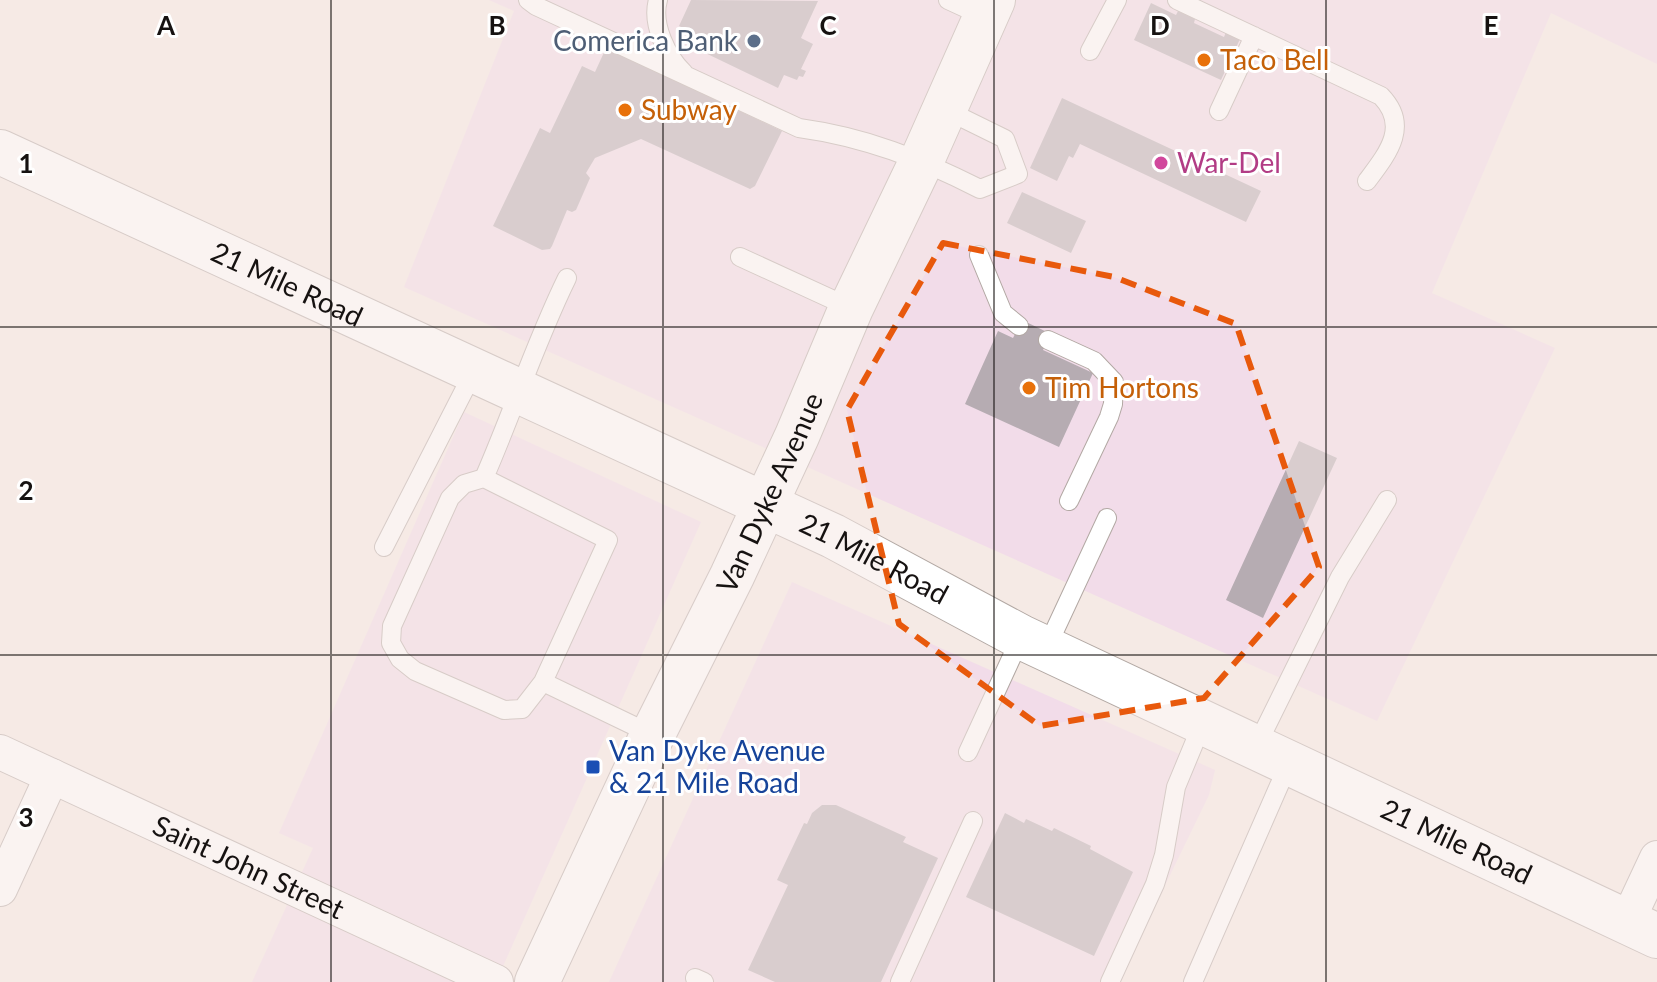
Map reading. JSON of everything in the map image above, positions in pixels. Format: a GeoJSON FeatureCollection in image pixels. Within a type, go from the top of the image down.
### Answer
{"type":"FeatureCollection","features":[{"type":"Feature","properties":{"kind":"street","name":"Van Dyke Avenue"},"geometry":{"type":"LineString","coordinates":[[537,982],[819,387],[851,308],[922,160],[944,109],[975,6]]}},
{"type":"Feature","properties":{"kind":"street","name":"21 Mile Road"},"geometry":{"type":"LineString","coordinates":[[0,152],[833,536],[1034,643],[1642,929]]}},
{"type":"Feature","properties":{"kind":"street","name":"Saint John Street"},"geometry":{"type":"LineString","coordinates":[[0,752],[496,982]]}},
{"type":"Feature","properties":{"kind":"street"},"geometry":{"type":"LineString","coordinates":[[0,889],[52,776]]}},
{"type":"Feature","properties":{"kind":"street"},"geometry":{"type":"LineString","coordinates":[[1642,929],[1657,858]]}},
{"type":"Feature","properties":{"kind":"lane"},"geometry":{"type":"LineString","coordinates":[[528,0],[799,128],[835,133],[922,160],[980,189],[1018,174],[1005,139],[944,109]]}},
{"type":"Feature","properties":{"kind":"lane"},"geometry":{"type":"LineString","coordinates":[[658,0],[656,15],[663,41],[676,66],[685,75]]}},
{"type":"Feature","properties":{"kind":"lane"},"geometry":{"type":"LineString","coordinates":[[1090,51],[1117,0]]}},
{"type":"Feature","properties":{"kind":"lane"},"geometry":{"type":"LineString","coordinates":[[1177,0],[1381,96],[1396,120],[1396,133],[1367,181]]}},
{"type":"Feature","properties":{"kind":"lane"},"geometry":{"type":"LineString","coordinates":[[1219,111],[1254,36]]}},
{"type":"Feature","properties":{"kind":"lane"},"geometry":{"type":"LineString","coordinates":[[979,255],[1003,313],[1019,326]]}},
{"type":"Feature","properties":{"kind":"lane"},"geometry":{"type":"LineString","coordinates":[[740,257],[851,308]]}},
{"type":"Feature","properties":{"kind":"lane"},"geometry":{"type":"LineString","coordinates":[[484,478],[521,391],[546,321],[567,278]]}},
{"type":"Feature","properties":{"kind":"lane"},"geometry":{"type":"LineString","coordinates":[[1048,340],[1094,361],[1114,382],[1109,417],[1069,501]]}},
{"type":"Feature","properties":{"kind":"lane"},"geometry":{"type":"LineString","coordinates":[[384,547],[474,371]]}},
{"type":"Feature","properties":{"kind":"lane"},"geometry":{"type":"LineString","coordinates":[[484,478],[608,540],[543,682],[522,709],[504,710],[415,671],[400,659],[391,643],[392,626],[450,498],[464,484],[484,478]]}},
{"type":"Feature","properties":{"kind":"lane"},"geometry":{"type":"LineString","coordinates":[[1193,982],[1340,577],[1387,500]]}},
{"type":"Feature","properties":{"kind":"lane"},"geometry":{"type":"LineString","coordinates":[[968,752],[1107,518]]}},
{"type":"Feature","properties":{"kind":"lane"},"geometry":{"type":"LineString","coordinates":[[543,682],[653,735]]}},
{"type":"Feature","properties":{"kind":"lane"},"geometry":{"type":"LineString","coordinates":[[1110,982],[1155,884],[1164,855],[1176,787],[1203,722]]}},
{"type":"Feature","properties":{"kind":"lane"},"geometry":{"type":"LineString","coordinates":[[900,982],[973,821]]}},
{"type":"Feature","properties":{"kind":"highlighted area"},"geometry":{"type":"Polygon","coordinates":[[[943,243],[1114,277],[1236,324],[1319,567],[1204,698],[1040,726],[899,624],[847,410],[943,243]]]}},
{"type":"Feature","properties":{"kind":"shaded area"},"geometry":{"type":"Polygon","coordinates":[[[489,0],[1657,0],[1657,64],[1551,13],[1432,293],[1555,348],[1377,721],[404,287],[514,11],[489,0]]]}},
{"type":"Feature","properties":{"kind":"shaded area"},"geometry":{"type":"Polygon","coordinates":[[[464,412],[701,522],[496,982],[252,982],[313,848],[279,833],[464,412]]]}},
{"type":"Feature","properties":{"kind":"shaded area"},"geometry":{"type":"Polygon","coordinates":[[[792,582],[1215,770],[1209,795],[1118,982],[609,982],[792,582]]]}},
{"type":"Feature","properties":{"kind":"building","name":"Comerica Bank"},"geometry":{"type":"Polygon","coordinates":[[[691,0],[818,1],[801,38],[813,44],[801,69],[806,71],[803,77],[799,76],[797,80],[784,75],[778,88],[697,49],[702,37],[679,26],[691,0]]]}},
{"type":"Feature","properties":{"kind":"building","name":"Taco Bell"},"geometry":{"type":"Polygon","coordinates":[[[1151,3],[1176,15],[1178,11],[1195,19],[1194,23],[1224,37],[1226,32],[1240,39],[1221,80],[1134,40],[1151,3]]]}},
{"type":"Feature","properties":{"kind":"building"},"geometry":{"type":"Polygon","coordinates":[[[606,48],[782,131],[755,186],[750,189],[641,139],[595,158],[586,173],[590,178],[576,210],[567,210],[552,246],[542,250],[493,226],[540,128],[550,133],[582,66],[595,72],[606,48]]]}},
{"type":"Feature","properties":{"kind":"building","name":"War-Del"},"geometry":{"type":"Polygon","coordinates":[[[1062,98],[1261,191],[1246,222],[1080,144],[1073,158],[1069,156],[1057,181],[1030,168],[1062,98]]]}},
{"type":"Feature","properties":{"kind":"building"},"geometry":{"type":"Polygon","coordinates":[[[1022,192],[1086,221],[1071,253],[1007,223],[1022,192]]]}},
{"type":"Feature","properties":{"kind":"building","name":"Tim Hortons"},"geometry":{"type":"Polygon","coordinates":[[[1022,320],[1051,334],[1043,350],[1093,373],[1059,447],[965,404],[998,331],[1013,338],[1022,320]]]}},
{"type":"Feature","properties":{"kind":"building"},"geometry":{"type":"Polygon","coordinates":[[[1299,441],[1337,458],[1263,618],[1226,600],[1299,441]]]}},
{"type":"Feature","properties":{"kind":"building"},"geometry":{"type":"Polygon","coordinates":[[[822,805],[836,805],[906,837],[903,842],[938,858],[881,982],[775,982],[748,970],[788,885],[777,880],[804,823],[807,824],[812,813],[822,805]]]}},
{"type":"Feature","properties":{"kind":"building"},"geometry":{"type":"Polygon","coordinates":[[[1005,813],[1024,823],[1026,819],[1052,831],[1054,828],[1133,872],[1094,956],[966,897],[1005,813]]]}},
{"type":"Feature","properties":{"kind":"place","name":"Comerica Bank"},"geometry":{"type":"Point","coordinates":[754,41]}},
{"type":"Feature","properties":{"kind":"place","name":"Taco Bell"},"geometry":{"type":"Point","coordinates":[1204,60]}},
{"type":"Feature","properties":{"kind":"place","name":"Subway"},"geometry":{"type":"Point","coordinates":[625,110]}},
{"type":"Feature","properties":{"kind":"place","name":"War-Del"},"geometry":{"type":"Point","coordinates":[1161,163]}},
{"type":"Feature","properties":{"kind":"place","name":"Tim Hortons"},"geometry":{"type":"Point","coordinates":[1029,388]}},
{"type":"Feature","properties":{"kind":"place","name":"Van Dyke Avenue & 21 Mile Road"},"geometry":{"type":"Point","coordinates":[593,767]}}]}
